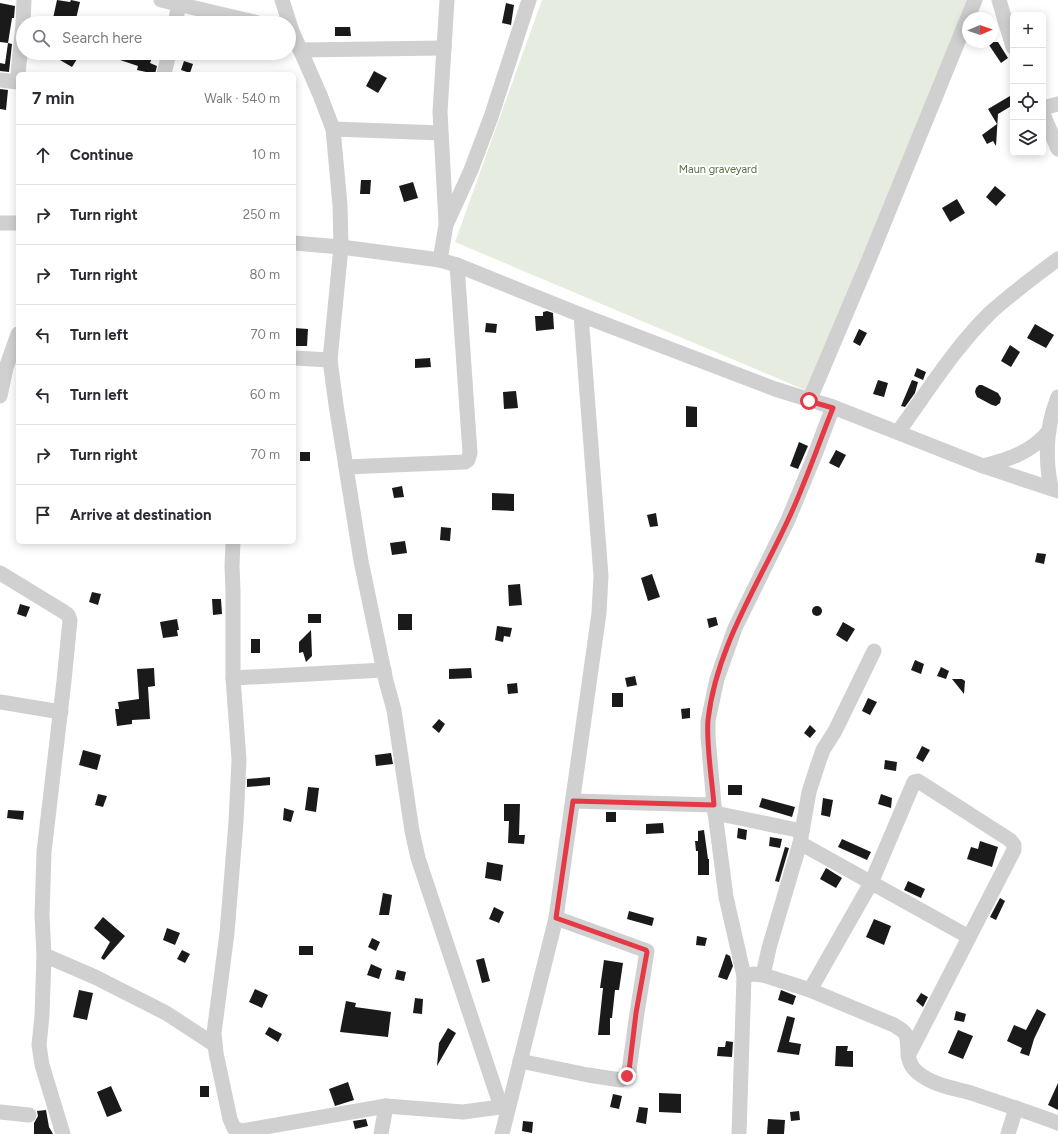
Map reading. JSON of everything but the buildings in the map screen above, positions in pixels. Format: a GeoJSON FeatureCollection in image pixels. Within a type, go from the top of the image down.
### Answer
{"type":"FeatureCollection","features":[{"type":"Feature","properties":{"kind":"street"},"geometry":{"type":"LineString","coordinates":[[23,16],[24,0]]}},
{"type":"Feature","properties":{"kind":"street"},"geometry":{"type":"LineString","coordinates":[[161,0],[229,16]]}},
{"type":"Feature","properties":{"kind":"street"},"geometry":{"type":"LineString","coordinates":[[282,0],[287,16]]}},
{"type":"Feature","properties":{"kind":"street"},"geometry":{"type":"LineString","coordinates":[[440,260],[446,225],[440,112],[447,0]]}},
{"type":"Feature","properties":{"kind":"street"},"geometry":{"type":"LineString","coordinates":[[446,225],[471,170],[491,117],[529,0]]}},
{"type":"Feature","properties":{"kind":"street"},"geometry":{"type":"LineString","coordinates":[[809,401],[870,257],[975,0]]}},
{"type":"Feature","properties":{"kind":"street"},"geometry":{"type":"LineString","coordinates":[[999,0],[1010,37]]}},
{"type":"Feature","properties":{"kind":"street"},"geometry":{"type":"LineString","coordinates":[[176,16],[179,4]]}},
{"type":"Feature","properties":{"kind":"street"},"geometry":{"type":"LineString","coordinates":[[296,42],[320,95],[333,129],[340,213],[341,247],[330,360],[361,561],[394,710],[412,832],[418,858],[505,1107]]}},
{"type":"Feature","properties":{"kind":"street"},"geometry":{"type":"LineString","coordinates":[[300,50],[444,48]]}},
{"type":"Feature","properties":{"kind":"street"},"geometry":{"type":"LineString","coordinates":[[18,72],[19,60]]}},
{"type":"Feature","properties":{"kind":"street"},"geometry":{"type":"LineString","coordinates":[[164,72],[167,60]]}},
{"type":"Feature","properties":{"kind":"street"},"geometry":{"type":"LineString","coordinates":[[0,80],[16,83]]}},
{"type":"Feature","properties":{"kind":"street"},"geometry":{"type":"LineString","coordinates":[[1046,107],[1058,104]]}},
{"type":"Feature","properties":{"kind":"street"},"geometry":{"type":"LineString","coordinates":[[1046,120],[1058,149]]}},
{"type":"Feature","properties":{"kind":"street"},"geometry":{"type":"LineString","coordinates":[[333,129],[441,133]]}},
{"type":"Feature","properties":{"kind":"street"},"geometry":{"type":"LineString","coordinates":[[0,223],[16,223]]}},
{"type":"Feature","properties":{"kind":"street"},"geometry":{"type":"LineString","coordinates":[[296,243],[341,247],[440,260],[457,265],[581,315],[775,389],[833,408],[983,466],[1054,490]]}},
{"type":"Feature","properties":{"kind":"street"},"geometry":{"type":"LineString","coordinates":[[898,432],[938,374],[991,313],[1027,282],[1058,259]]}},
{"type":"Feature","properties":{"kind":"street"},"geometry":{"type":"LineString","coordinates":[[346,467],[465,462],[468,460],[470,453],[457,265]]}},
{"type":"Feature","properties":{"kind":"street"},"geometry":{"type":"LineString","coordinates":[[502,1134],[505,1107],[520,1061],[556,918],[600,613],[601,595],[594,475],[581,315]]}},
{"type":"Feature","properties":{"kind":"street"},"geometry":{"type":"LineString","coordinates":[[0,396],[6,368],[16,340]]}},
{"type":"Feature","properties":{"kind":"street"},"geometry":{"type":"LineString","coordinates":[[296,358],[330,360]]}},
{"type":"Feature","properties":{"kind":"street"},"geometry":{"type":"LineString","coordinates":[[1054,490],[1047,466],[1049,431],[1058,397]]}},
{"type":"Feature","properties":{"kind":"street"},"geometry":{"type":"LineString","coordinates":[[739,1134],[744,976],[726,898],[715,809],[708,737],[708,721],[717,679],[735,628],[788,520],[833,408]]}},
{"type":"Feature","properties":{"kind":"street"},"geometry":{"type":"LineString","coordinates":[[983,466],[1013,458],[1042,440],[1049,431]]}},
{"type":"Feature","properties":{"kind":"street"},"geometry":{"type":"LineString","coordinates":[[234,544],[232,566],[233,678],[239,760],[236,822],[227,933],[214,1033],[215,1045],[230,1119],[234,1128],[242,1131],[386,1106],[463,1112],[505,1107]]}},
{"type":"Feature","properties":{"kind":"street"},"geometry":{"type":"LineString","coordinates":[[0,573],[68,615],[70,620],[61,712],[44,852],[42,915],[44,955],[42,1016],[39,1045],[42,1065],[63,1134]]}},
{"type":"Feature","properties":{"kind":"street"},"geometry":{"type":"LineString","coordinates":[[763,975],[769,948],[801,837],[809,792],[818,764],[823,750],[836,731],[874,651]]}},
{"type":"Feature","properties":{"kind":"street"},"geometry":{"type":"LineString","coordinates":[[233,678],[384,670]]}},
{"type":"Feature","properties":{"kind":"street"},"geometry":{"type":"LineString","coordinates":[[0,702],[61,712]]}},
{"type":"Feature","properties":{"kind":"street"},"geometry":{"type":"LineString","coordinates":[[810,990],[871,883],[913,784],[916,781],[1010,840],[1014,845],[1014,850],[908,1056]]}},
{"type":"Feature","properties":{"kind":"street"},"geometry":{"type":"LineString","coordinates":[[573,801],[715,809],[801,837],[871,883],[969,937]]}},
{"type":"Feature","properties":{"kind":"street"},"geometry":{"type":"LineString","coordinates":[[520,1061],[621,1080],[627,1076],[629,1071],[636,1013],[647,951],[556,918]]}},
{"type":"Feature","properties":{"kind":"street"},"geometry":{"type":"LineString","coordinates":[[44,955],[96,976],[159,1010],[215,1045]]}},
{"type":"Feature","properties":{"kind":"street"},"geometry":{"type":"LineString","coordinates":[[744,976],[753,974],[763,975],[810,990],[894,1025],[906,1034],[908,1056],[916,1072],[935,1083],[1016,1108],[1058,1123]]}},
{"type":"Feature","properties":{"kind":"street"},"geometry":{"type":"LineString","coordinates":[[381,1134],[386,1106]]}},
{"type":"Feature","properties":{"kind":"street"},"geometry":{"type":"LineString","coordinates":[[1008,1134],[1016,1108]]}},
{"type":"Feature","properties":{"kind":"street"},"geometry":{"type":"LineString","coordinates":[[0,1112],[29,1115]]}},
{"type":"Feature","properties":{"kind":"green space","name":"Maun graveyard"},"geometry":{"type":"Polygon","coordinates":[[[542,0],[972,0],[967,12],[962,12],[962,24],[810,392],[455,242],[542,0]]]}},
{"type":"Feature","properties":{"kind":"route"},"geometry":{"type":"LineString","coordinates":[[627,1076],[647,951],[556,918],[573,801],[714,805],[708,737],[710,706],[724,656],[735,628],[788,520],[833,408],[809,401]]}}]}
